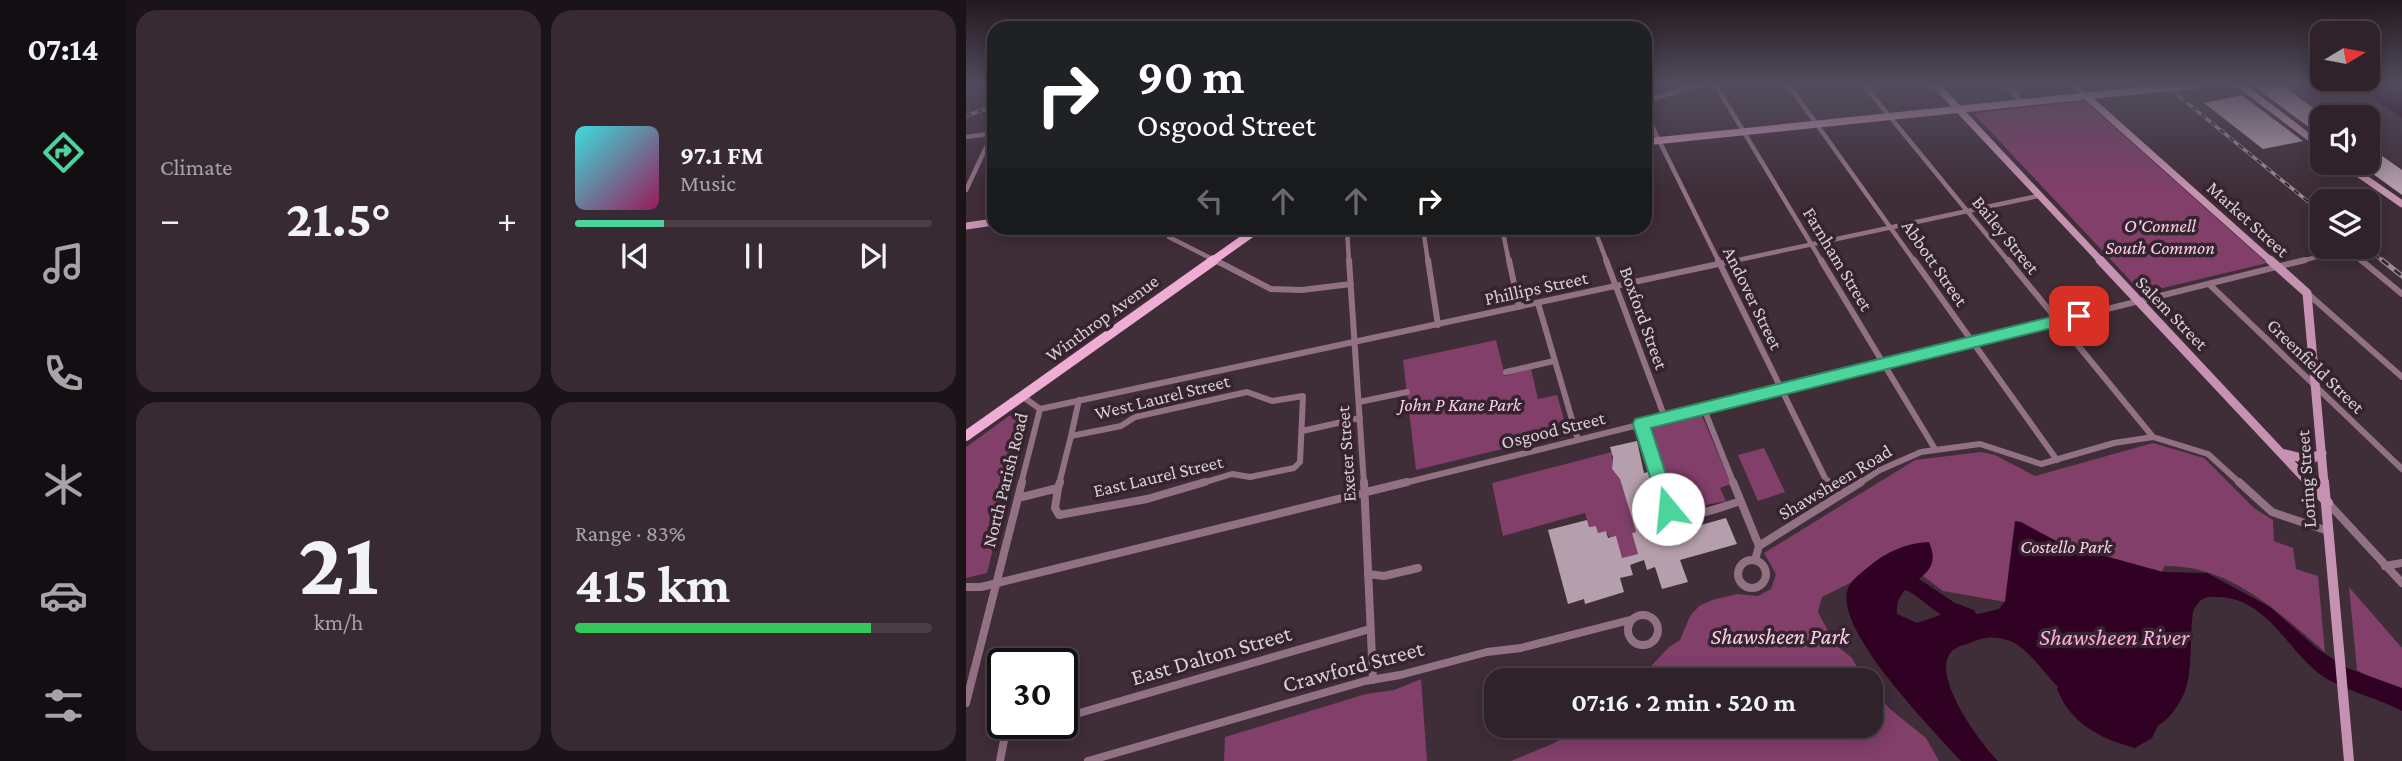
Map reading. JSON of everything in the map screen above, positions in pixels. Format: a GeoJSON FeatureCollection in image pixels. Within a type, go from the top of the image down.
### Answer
{"type":"FeatureCollection","features":[{"type":"Feature","properties":{"kind":"main road"},"geometry":{"type":"LineString","coordinates":[[1652,142],[1863,120]]}},
{"type":"Feature","properties":{"kind":"main road","name":"Salem Street"},"geometry":{"type":"LineString","coordinates":[[1968,120],[2328,503]]}},
{"type":"Feature","properties":{"kind":"main road"},"geometry":{"type":"LineString","coordinates":[[2285,120],[2310,138]]}},
{"type":"Feature","properties":{"kind":"main road"},"geometry":{"type":"LineString","coordinates":[[2360,175],[2402,204]]}},
{"type":"Feature","properties":{"kind":"main road"},"geometry":{"type":"LineString","coordinates":[[966,226],[987,223]]}},
{"type":"Feature","properties":{"kind":"main road","name":"Winthrop Avenue"},"geometry":{"type":"LineString","coordinates":[[966,436],[1249,235]]}},
{"type":"Feature","properties":{"kind":"main road","name":"Loring Street"},"geometry":{"type":"LineString","coordinates":[[2307,293],[2328,503],[2328,531],[2349,761]]}},
{"type":"Feature","properties":{"kind":"main road"},"geometry":{"type":"LineString","coordinates":[[2278,452],[2310,460],[2322,453]]}},
{"type":"Feature","properties":{"kind":"street","name":"Farnham Street"},"geometry":{"type":"LineString","coordinates":[[1735,120],[1935,449]]}},
{"type":"Feature","properties":{"kind":"street","name":"Abbott Street"},"geometry":{"type":"LineString","coordinates":[[1813,120],[2057,460]]}},
{"type":"Feature","properties":{"kind":"street","name":"Bailey Street"},"geometry":{"type":"LineString","coordinates":[[1892,120],[2152,437]]}},
{"type":"Feature","properties":{"kind":"street","name":"Market Street"},"geometry":{"type":"LineString","coordinates":[[2112,120],[2402,377]]}},
{"type":"Feature","properties":{"kind":"street","name":"Andover Street"},"geometry":{"type":"LineString","coordinates":[[1652,126],[1835,498]]}},
{"type":"Feature","properties":{"kind":"street"},"geometry":{"type":"LineString","coordinates":[[966,137],[987,134]]}},
{"type":"Feature","properties":{"kind":"street"},"geometry":{"type":"LineString","coordinates":[[966,190],[987,145]]}},
{"type":"Feature","properties":{"kind":"street","name":"Phillips Street"},"geometry":{"type":"LineString","coordinates":[[1040,409],[2038,196]]}},
{"type":"Feature","properties":{"kind":"street"},"geometry":{"type":"LineString","coordinates":[[1169,235],[1271,289],[1302,290],[1351,284]]}},
{"type":"Feature","properties":{"kind":"street","name":"Exeter Street"},"geometry":{"type":"LineString","coordinates":[[1348,235],[1373,680]]}},
{"type":"Feature","properties":{"kind":"street"},"geometry":{"type":"LineString","coordinates":[[1424,235],[1438,325]]}},
{"type":"Feature","properties":{"kind":"street"},"geometry":{"type":"LineString","coordinates":[[1504,235],[1519,307]]}},
{"type":"Feature","properties":{"kind":"street","name":"Boxford Street"},"geometry":{"type":"LineString","coordinates":[[1597,235],[1665,418]]}},
{"type":"Feature","properties":{"kind":"street","name":"Osgood Street"},"geometry":{"type":"LineString","coordinates":[[966,587],[996,584],[2343,251],[2351,252],[2402,294]]}},
{"type":"Feature","properties":{"kind":"street","name":"Greenfield Street"},"geometry":{"type":"LineString","coordinates":[[2209,284],[2402,469]]}},
{"type":"Feature","properties":{"kind":"street"},"geometry":{"type":"LineString","coordinates":[[1538,303],[1578,440]]}},
{"type":"Feature","properties":{"kind":"street"},"geometry":{"type":"LineString","coordinates":[[1506,372],[1554,361]]}},
{"type":"Feature","properties":{"kind":"street","name":"West Laurel Street"},"geometry":{"type":"LineString","coordinates":[[1079,401],[1070,436],[1121,426],[1135,417],[1247,392],[1272,401],[1303,396],[1302,431]]}},
{"type":"Feature","properties":{"kind":"street"},"geometry":{"type":"LineString","coordinates":[[1359,402],[1407,392]]}},
{"type":"Feature","properties":{"kind":"street","name":"North Parish Road"},"geometry":{"type":"LineString","coordinates":[[966,703],[1040,409],[1022,396]]}},
{"type":"Feature","properties":{"kind":"street"},"geometry":{"type":"LineString","coordinates":[[1704,409],[1759,546],[1755,561]]}},
{"type":"Feature","properties":{"kind":"street"},"geometry":{"type":"LineString","coordinates":[[1302,431],[1360,418]]}},
{"type":"Feature","properties":{"kind":"street"},"geometry":{"type":"LineString","coordinates":[[1641,424],[1668,509],[1679,514],[1693,514],[1741,501]]}},
{"type":"Feature","properties":{"kind":"street","name":"East Laurel Street"},"geometry":{"type":"LineString","coordinates":[[1058,488],[1055,508],[1059,515],[1147,499],[1232,474],[1250,477],[1294,468],[1300,462],[1302,431]]}},
{"type":"Feature","properties":{"kind":"street"},"geometry":{"type":"LineString","coordinates":[[1018,498],[1058,488],[1070,436]]}},
{"type":"Feature","properties":{"kind":"street","name":"Shawsheen Road"},"geometry":{"type":"LineString","coordinates":[[1759,546],[1892,463],[1935,449],[1980,444],[2032,463],[2057,460],[2114,443],[2152,437],[2208,454],[2272,512],[2328,531]]}},
{"type":"Feature","properties":{"kind":"street"},"geometry":{"type":"LineString","coordinates":[[2328,503],[2402,583]]}},
{"type":"Feature","properties":{"kind":"street"},"geometry":{"type":"LineString","coordinates":[[2385,566],[2402,563]]}},
{"type":"Feature","properties":{"kind":"street"},"geometry":{"type":"LineString","coordinates":[[1368,575],[1384,576],[1418,568]]}},
{"type":"Feature","properties":{"kind":"street"},"geometry":{"type":"LineString","coordinates":[[1642,615],[1653,618],[1658,631],[1654,640],[1643,646],[1633,643],[1627,633],[1630,620],[1642,615]]}},
{"type":"Feature","properties":{"kind":"street","name":"Crawford Street"},"geometry":{"type":"LineString","coordinates":[[1088,761],[1373,680],[1478,654],[1521,648],[1630,620]]}},
{"type":"Feature","properties":{"kind":"street","name":"East Dalton Street"},"geometry":{"type":"LineString","coordinates":[[1078,713],[1370,629]]}},
{"type":"Feature","properties":{"kind":"street"},"geometry":{"type":"LineString","coordinates":[[1000,761],[1004,739]]}},
{"type":"Feature","properties":{"kind":"green space","name":"O'Connell South Common"},"geometry":{"type":"Polygon","coordinates":[[[1979,120],[2106,120],[2267,263],[2142,293],[1979,120]]]}},
{"type":"Feature","properties":{"kind":"green space","name":"John P Kane Park"},"geometry":{"type":"Polygon","coordinates":[[[1496,340],[1505,376],[1531,369],[1538,399],[1557,395],[1568,433],[1416,470],[1403,360],[1496,340]]]}},
{"type":"Feature","properties":{"kind":"green space"},"geometry":{"type":"Polygon","coordinates":[[[1024,413],[1026,419],[1020,420],[998,504],[1004,504],[987,573],[966,578],[966,447],[1009,416],[1024,413]]]}},
{"type":"Feature","properties":{"kind":"green space"},"geometry":{"type":"Polygon","coordinates":[[[1702,416],[1731,484],[1720,488],[1726,501],[1683,509],[1672,502],[1647,430],[1702,416]]]}},
{"type":"Feature","properties":{"kind":"green space","name":"Costello Park"},"geometry":{"type":"Polygon","coordinates":[[[2153,443],[2204,458],[2254,508],[2273,520],[2274,541],[2293,548],[2296,569],[2318,576],[2325,652],[2252,594],[2211,573],[2189,568],[2165,566],[2157,579],[2017,604],[1943,591],[1911,567],[1880,568],[1822,597],[1818,612],[1835,644],[1852,658],[1858,668],[1649,668],[1669,647],[1680,640],[1690,616],[1699,606],[1737,594],[1758,596],[1771,589],[1776,574],[1764,553],[1915,460],[1981,452],[1995,455],[2035,476],[2153,443]]]}},
{"type":"Feature","properties":{"kind":"green space"},"geometry":{"type":"Polygon","coordinates":[[[1764,448],[1785,492],[1758,501],[1738,455],[1764,448]]]}},
{"type":"Feature","properties":{"kind":"green space"},"geometry":{"type":"Polygon","coordinates":[[[1612,452],[1612,469],[1620,479],[1636,532],[1632,533],[1638,554],[1622,558],[1606,531],[1598,533],[1596,526],[1589,527],[1585,513],[1503,536],[1492,483],[1612,452]]]}},
{"type":"Feature","properties":{"kind":"green space"},"geometry":{"type":"Polygon","coordinates":[[[2349,587],[2402,648],[2402,696],[2357,670],[2349,587]]]}},
{"type":"Feature","properties":{"kind":"green space"},"geometry":{"type":"Polygon","coordinates":[[[1421,679],[1427,761],[1224,761],[1225,737],[1366,694],[1394,690],[1421,679]]]}},
{"type":"Feature","properties":{"kind":"green space","name":"Shawsheen Park"},"geometry":{"type":"Polygon","coordinates":[[[1883,701],[1926,738],[1939,761],[1511,761],[1563,738],[1883,738],[1883,701]]]}},
{"type":"Feature","properties":{"kind":"water","name":"Shawsheen River"},"geometry":{"type":"Polygon","coordinates":[[[2015,521],[2062,544],[2163,572],[2207,573],[2270,607],[2319,650],[2347,668],[2402,688],[2402,711],[2327,679],[2313,669],[2265,617],[2251,607],[2235,600],[2208,597],[2197,604],[2193,612],[2190,666],[2183,696],[2170,716],[2155,727],[2139,732],[2105,724],[2088,714],[2014,643],[2001,638],[1987,638],[1955,649],[1949,655],[1946,666],[1953,695],[1971,726],[1998,761],[1961,761],[1910,705],[1871,655],[1848,610],[1847,592],[1855,578],[1881,557],[1904,546],[1929,542],[1933,555],[1931,565],[1926,573],[1903,593],[1898,602],[1897,614],[1917,623],[1958,609],[1978,614],[1999,609],[2005,601],[2015,521]]]}},
{"type":"Feature","properties":{"kind":"building"},"geometry":{"type":"Polygon","coordinates":[[[2225,120],[2275,120],[2303,141],[2263,149],[2225,120]]]}},
{"type":"Feature","properties":{"kind":"building"},"geometry":{"type":"Polygon","coordinates":[[[2298,120],[2310,120],[2310,128],[2298,120]]]}},
{"type":"Feature","properties":{"kind":"building"},"geometry":{"type":"Polygon","coordinates":[[[2380,154],[2402,170],[2402,195],[2374,175],[2380,175],[2380,154]]]}},
{"type":"Feature","properties":{"kind":"building"},"geometry":{"type":"Polygon","coordinates":[[[1637,441],[1644,473],[1648,472],[1665,524],[1669,523],[1672,533],[1726,518],[1737,544],[1680,560],[1688,582],[1662,589],[1655,567],[1647,570],[1644,560],[1630,565],[1633,575],[1620,578],[1624,592],[1585,604],[1584,599],[1568,604],[1548,530],[1587,520],[1589,527],[1596,526],[1598,533],[1606,531],[1608,538],[1616,536],[1622,558],[1638,554],[1632,533],[1636,532],[1620,479],[1612,469],[1610,447],[1637,441]]]}},
{"type":"Feature","properties":{"kind":"waterway","name":"Shawsheen River"},"geometry":{"type":"LineString","coordinates":[[1894,580],[1913,585],[1949,609],[1968,616]]}},
{"type":"Feature","properties":{"kind":"waterway","name":"Shawsheen River"},"geometry":{"type":"LineString","coordinates":[[2066,689],[2087,716],[2112,731],[2135,738],[2145,731],[2151,721]]}},
{"type":"Feature","properties":{"kind":"railway"},"geometry":{"type":"LineString","coordinates":[[2207,120],[2310,203]]}},
{"type":"Feature","properties":{"kind":"railway"},"geometry":{"type":"LineString","coordinates":[[2380,259],[2384,262]]}},
{"type":"Feature","properties":{"kind":"railway"},"geometry":{"type":"LineString","coordinates":[[2382,260],[2402,276]]}},
{"type":"Feature","properties":{"kind":"route"},"geometry":{"type":"LineString","coordinates":[[1668,509],[1641,424],[2079,316]]}}]}
